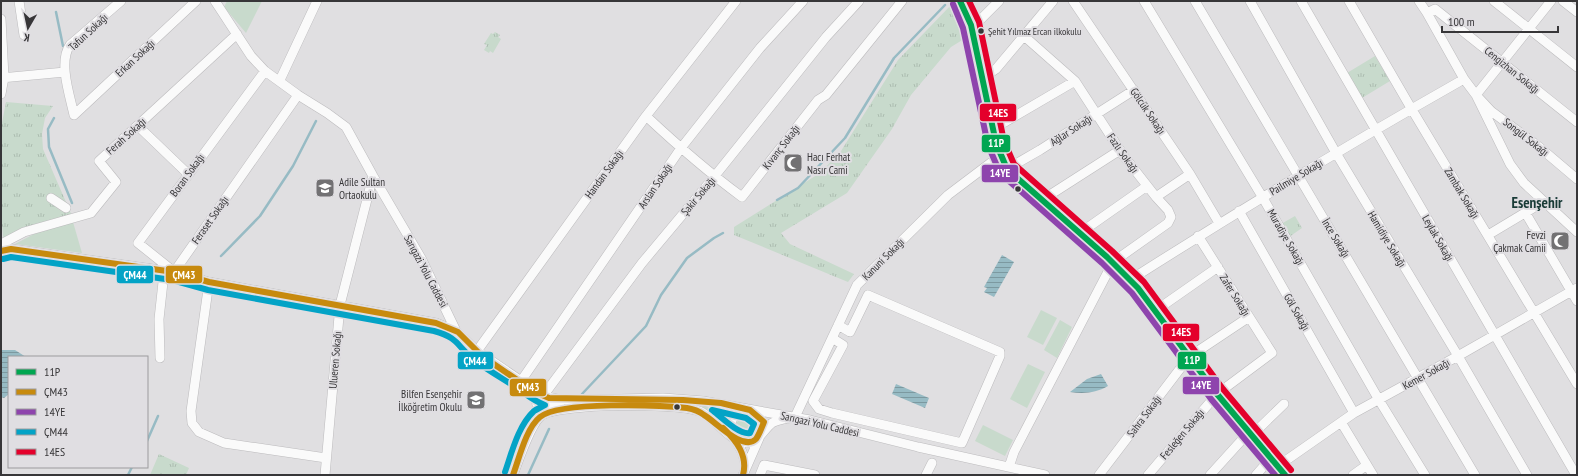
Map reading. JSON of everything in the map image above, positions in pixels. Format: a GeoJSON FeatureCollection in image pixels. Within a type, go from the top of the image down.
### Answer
{"type":"FeatureCollection","features":[{"type":"Feature","properties":{"kind":"main road"},"geometry":{"type":"LineString","coordinates":[[960,1],[971,25],[996,144],[1007,169],[1080,233],[1130,280],[1217,394],[1285,475]]}},
{"type":"Feature","properties":{"kind":"street"},"geometry":{"type":"LineString","coordinates":[[19,1],[24,35]]}},
{"type":"Feature","properties":{"kind":"street","name":"Tafun Sokağı"},"geometry":{"type":"LineString","coordinates":[[74,115],[65,72],[65,55],[70,45],[121,1]]}},
{"type":"Feature","properties":{"kind":"street","name":"Erkan Sokağı"},"geometry":{"type":"LineString","coordinates":[[74,115],[196,1]]}},
{"type":"Feature","properties":{"kind":"street"},"geometry":{"type":"LineString","coordinates":[[280,80],[317,1]]}},
{"type":"Feature","properties":{"kind":"street","name":"Handan Sokağı"},"geometry":{"type":"LineString","coordinates":[[477,351],[646,116],[736,1]]}},
{"type":"Feature","properties":{"kind":"street","name":"Arslan Sokağı"},"geometry":{"type":"LineString","coordinates":[[521,382],[680,148],[760,48],[803,1]]}},
{"type":"Feature","properties":{"kind":"street","name":"Şakir Sokağı"},"geometry":{"type":"LineString","coordinates":[[543,396],[642,263],[714,177],[826,37],[859,1]]}},
{"type":"Feature","properties":{"kind":"street","name":"Kıvanç Sokağı"},"geometry":{"type":"LineString","coordinates":[[646,116],[714,177],[742,197],[818,100],[826,94],[902,1]]}},
{"type":"Feature","properties":{"kind":"street"},"geometry":{"type":"LineString","coordinates":[[971,25],[978,22],[999,1]]}},
{"type":"Feature","properties":{"kind":"street"},"geometry":{"type":"LineString","coordinates":[[982,75],[990,74],[996,69],[1052,1]]}},
{"type":"Feature","properties":{"kind":"street","name":"Gölcük Sokağı"},"geometry":{"type":"LineString","coordinates":[[1073,1],[1190,174],[1219,223]]}},
{"type":"Feature","properties":{"kind":"street","name":"Muradiye Sokağı"},"geometry":{"type":"LineString","coordinates":[[1144,1],[1263,198],[1379,400],[1425,475]]}},
{"type":"Feature","properties":{"kind":"street","name":"İnce Sokağı"},"geometry":{"type":"LineString","coordinates":[[1195,1],[1475,475]]}},
{"type":"Feature","properties":{"kind":"street","name":"Hamidiye Sokağı"},"geometry":{"type":"LineString","coordinates":[[1250,1],[1336,153],[1458,356],[1527,475]]}},
{"type":"Feature","properties":{"kind":"street","name":"Leylak Sokağı"},"geometry":{"type":"LineString","coordinates":[[1301,1],[1576,475]]}},
{"type":"Feature","properties":{"kind":"street","name":"Zambak Sokağı"},"geometry":{"type":"LineString","coordinates":[[1350,1],[1412,108],[1577,384]]}},
{"type":"Feature","properties":{"kind":"street"},"geometry":{"type":"LineString","coordinates":[[1419,1],[1464,79],[1476,95],[1510,164],[1524,183],[1577,232]]}},
{"type":"Feature","properties":{"kind":"street"},"geometry":{"type":"LineString","coordinates":[[1494,1],[1577,67]]}},
{"type":"Feature","properties":{"kind":"street"},"geometry":{"type":"LineString","coordinates":[[1476,95],[1552,1]]}},
{"type":"Feature","properties":{"kind":"street"},"geometry":{"type":"LineString","coordinates":[[1563,1],[1577,12]]}},
{"type":"Feature","properties":{"kind":"street","name":"Sarıgazi Yolu Caddesi"},"geometry":{"type":"LineString","coordinates":[[219,2],[251,56],[265,71],[346,127],[421,258],[456,330],[477,351],[543,396],[557,400],[663,398],[703,401],[795,417],[918,447],[1045,475]]}},
{"type":"Feature","properties":{"kind":"street","name":"Cengizhan Sokağı"},"geometry":{"type":"LineString","coordinates":[[1427,13],[1435,9],[1577,122]]}},
{"type":"Feature","properties":{"kind":"street"},"geometry":{"type":"LineString","coordinates":[[1,19],[1,94]]}},
{"type":"Feature","properties":{"kind":"street","name":"Ferah Sokağı"},"geometry":{"type":"LineString","coordinates":[[1,244],[24,232],[91,213],[116,182],[99,161],[237,34]]}},
{"type":"Feature","properties":{"kind":"street","name":"Fazlı Sokağı"},"geometry":{"type":"LineString","coordinates":[[1024,36],[1075,81],[1120,150],[1147,186],[1170,213],[1170,220],[1168,223],[1112,262]]}},
{"type":"Feature","properties":{"kind":"street","name":"Boran Sokağı"},"geometry":{"type":"LineString","coordinates":[[174,272],[138,243],[265,71]]}},
{"type":"Feature","properties":{"kind":"street"},"geometry":{"type":"LineString","coordinates":[[2,77],[65,72]]}},
{"type":"Feature","properties":{"kind":"street","name":"Pailmiye Sokağı"},"geometry":{"type":"LineString","coordinates":[[1130,280],[1219,223],[1412,108],[1464,79]]}},
{"type":"Feature","properties":{"kind":"street"},"geometry":{"type":"LineString","coordinates":[[993,129],[1075,81]]}},
{"type":"Feature","properties":{"kind":"street","name":"Ağlar Sokağı"},"geometry":{"type":"LineString","coordinates":[[1007,169],[1040,150],[1134,90]]}},
{"type":"Feature","properties":{"kind":"street","name":"Feraset Sokağı"},"geometry":{"type":"LineString","coordinates":[[160,358],[159,318],[163,282],[174,272],[298,95]]}},
{"type":"Feature","properties":{"kind":"street","name":"Songül Sokağı"},"geometry":{"type":"LineString","coordinates":[[1476,95],[1491,110],[1538,146],[1577,179]]}},
{"type":"Feature","properties":{"kind":"street"},"geometry":{"type":"LineString","coordinates":[[138,126],[188,174]]}},
{"type":"Feature","properties":{"kind":"street"},"geometry":{"type":"LineString","coordinates":[[1042,200],[1120,150]]}},
{"type":"Feature","properties":{"kind":"street","name":"Kanuni Sokağı"},"geometry":{"type":"LineString","coordinates":[[795,417],[857,285],[948,195],[1001,155]]}},
{"type":"Feature","properties":{"kind":"street"},"geometry":{"type":"LineString","coordinates":[[1156,196],[1190,174]]}},
{"type":"Feature","properties":{"kind":"street","name":"Ulueren Sokağı"},"geometry":{"type":"LineString","coordinates":[[325,475],[340,305],[373,176]]}},
{"type":"Feature","properties":{"kind":"street"},"geometry":{"type":"LineString","coordinates":[[1080,233],[1147,186]]}},
{"type":"Feature","properties":{"kind":"street"},"geometry":{"type":"LineString","coordinates":[[51,198],[66,208]]}},
{"type":"Feature","properties":{"kind":"street"},"geometry":{"type":"LineString","coordinates":[[1488,235],[1543,202]]}},
{"type":"Feature","properties":{"kind":"street","name":"Göl Sokağı"},"geometry":{"type":"LineString","coordinates":[[1239,212],[1354,413]]}},
{"type":"Feature","properties":{"kind":"street"},"geometry":{"type":"LineString","coordinates":[[1525,212],[1574,289],[1577,301]]}},
{"type":"Feature","properties":{"kind":"street","name":"Zafer Sokağı"},"geometry":{"type":"LineString","coordinates":[[1198,236],[1272,353]]}},
{"type":"Feature","properties":{"kind":"street"},"geometry":{"type":"LineString","coordinates":[[1,251],[11,249],[174,272],[209,282],[436,323],[456,330]]}},
{"type":"Feature","properties":{"kind":"street"},"geometry":{"type":"LineString","coordinates":[[1009,467],[1014,452],[1112,262]]}},
{"type":"Feature","properties":{"kind":"street"},"geometry":{"type":"LineString","coordinates":[[1155,311],[1218,267]]}},
{"type":"Feature","properties":{"kind":"street"},"geometry":{"type":"LineString","coordinates":[[209,282],[191,411],[192,423],[195,428],[204,435],[224,443],[326,458]]}},
{"type":"Feature","properties":{"kind":"street","name":"Kemer Sokağı"},"geometry":{"type":"LineString","coordinates":[[1256,475],[1354,413],[1495,336],[1574,289]]}},
{"type":"Feature","properties":{"kind":"street"},"geometry":{"type":"LineString","coordinates":[[868,295],[1000,352],[1000,356],[962,443],[832,413],[817,407],[813,401],[843,345],[868,295]]}},
{"type":"Feature","properties":{"kind":"street","name":"Sahra Sokağı"},"geometry":{"type":"LineString","coordinates":[[1099,475],[1189,357],[1249,317]]}},
{"type":"Feature","properties":{"kind":"street"},"geometry":{"type":"LineString","coordinates":[[838,325],[850,332]]}},
{"type":"Feature","properties":{"kind":"street"},"geometry":{"type":"LineString","coordinates":[[832,338],[843,345]]}},
{"type":"Feature","properties":{"kind":"street","name":"Fesleğen Sokağı"},"geometry":{"type":"LineString","coordinates":[[1148,475],[1217,394],[1272,353]]}},
{"type":"Feature","properties":{"kind":"street"},"geometry":{"type":"LineString","coordinates":[[521,382],[536,401],[538,408]]}},
{"type":"Feature","properties":{"kind":"street"},"geometry":{"type":"LineString","coordinates":[[505,475],[529,418],[538,408],[555,403],[578,400]]}},
{"type":"Feature","properties":{"kind":"street"},"geometry":{"type":"LineString","coordinates":[[1210,475],[1250,434],[1284,404]]}},
{"type":"Feature","properties":{"kind":"street"},"geometry":{"type":"LineString","coordinates":[[538,408],[547,411],[583,407],[637,405],[682,408],[700,412],[740,442],[749,443],[754,442],[772,423],[795,417]]}},
{"type":"Feature","properties":{"kind":"street"},"geometry":{"type":"LineString","coordinates":[[513,475],[535,424],[542,416],[558,410]]}},
{"type":"Feature","properties":{"kind":"street"},"geometry":{"type":"LineString","coordinates":[[752,410],[759,414],[763,421],[764,427],[745,472],[742,453],[732,436],[731,427],[732,419],[736,414],[752,410]]}},
{"type":"Feature","properties":{"kind":"street"},"geometry":{"type":"LineString","coordinates":[[1340,422],[1373,475]]}},
{"type":"Feature","properties":{"kind":"street"},"geometry":{"type":"LineString","coordinates":[[926,475],[932,463]]}},
{"type":"Feature","properties":{"kind":"street"},"geometry":{"type":"LineString","coordinates":[[760,475],[764,465],[815,475]]}},
{"type":"Feature","properties":{"kind":"street"},"geometry":{"type":"LineString","coordinates":[[1353,475],[1367,465]]}},
{"type":"Feature","properties":{"kind":"green space"},"geometry":{"type":"Polygon","coordinates":[[[227,1],[262,1],[246,33],[224,7],[227,1]]]}},
{"type":"Feature","properties":{"kind":"green space"},"geometry":{"type":"Polygon","coordinates":[[[951,5],[966,31],[964,39],[951,47],[911,95],[892,129],[847,193],[781,233],[790,244],[854,274],[848,282],[734,235],[734,227],[820,173],[841,151],[898,60],[951,5]]]}},
{"type":"Feature","properties":{"kind":"green space"},"geometry":{"type":"Polygon","coordinates":[[[495,32],[500,35],[498,37],[501,39],[493,53],[490,51],[489,53],[484,50],[487,45],[484,44],[491,33],[493,34],[495,32]]]}},
{"type":"Feature","properties":{"kind":"green space"},"geometry":{"type":"Polygon","coordinates":[[[1375,56],[1390,81],[1362,98],[1347,73],[1375,56]]]}},
{"type":"Feature","properties":{"kind":"green space"},"geometry":{"type":"Polygon","coordinates":[[[6,102],[53,106],[45,118],[42,134],[43,149],[72,216],[3,239],[1,211],[1,128],[6,102]]]}},
{"type":"Feature","properties":{"kind":"green space"},"geometry":{"type":"Polygon","coordinates":[[[1295,216],[1302,228],[1289,237],[1281,224],[1295,216]]]}},
{"type":"Feature","properties":{"kind":"green space"},"geometry":{"type":"Polygon","coordinates":[[[73,222],[82,253],[15,244],[34,234],[73,222]]]}},
{"type":"Feature","properties":{"kind":"green space"},"geometry":{"type":"Polygon","coordinates":[[[1041,310],[1057,318],[1043,345],[1027,337],[1041,310]]]}},
{"type":"Feature","properties":{"kind":"green space"},"geometry":{"type":"Polygon","coordinates":[[[1060,320],[1072,327],[1057,358],[1044,350],[1060,320]]]}},
{"type":"Feature","properties":{"kind":"green space"},"geometry":{"type":"Polygon","coordinates":[[[1028,364],[1045,372],[1027,408],[1010,399],[1028,364]]]}},
{"type":"Feature","properties":{"kind":"green space"},"geometry":{"type":"Polygon","coordinates":[[[701,406],[730,411],[723,424],[701,406]]]}},
{"type":"Feature","properties":{"kind":"green space"},"geometry":{"type":"Polygon","coordinates":[[[747,416],[755,419],[758,427],[755,435],[747,438],[739,435],[736,427],[739,419],[747,416]]]}},
{"type":"Feature","properties":{"kind":"green space"},"geometry":{"type":"Polygon","coordinates":[[[983,425],[1013,440],[1005,456],[975,441],[983,425]]]}},
{"type":"Feature","properties":{"kind":"green space"},"geometry":{"type":"Polygon","coordinates":[[[159,454],[189,468],[186,475],[150,475],[159,454]]]}},
{"type":"Feature","properties":{"kind":"water"},"geometry":{"type":"Polygon","coordinates":[[[1002,255],[1014,262],[994,297],[984,292],[987,288],[984,287],[1002,255]]]}},
{"type":"Feature","properties":{"kind":"water"},"geometry":{"type":"Polygon","coordinates":[[[1,350],[15,350],[24,356],[8,356],[8,395],[4,398],[1,397],[1,350]]]}},
{"type":"Feature","properties":{"kind":"water"},"geometry":{"type":"Polygon","coordinates":[[[1101,374],[1108,386],[1090,392],[1070,392],[1087,379],[1101,374]]]}},
{"type":"Feature","properties":{"kind":"water"},"geometry":{"type":"Polygon","coordinates":[[[896,384],[929,398],[925,408],[892,394],[896,384]]]}},
{"type":"Feature","properties":{"kind":"waterway"},"geometry":{"type":"LineString","coordinates":[[777,200],[798,188],[845,138],[894,58],[945,5]]}},
{"type":"Feature","properties":{"kind":"waterway"},"geometry":{"type":"LineString","coordinates":[[56,12],[63,46]]}},
{"type":"Feature","properties":{"kind":"waterway"},"geometry":{"type":"LineString","coordinates":[[54,118],[48,129],[49,147],[72,203]]}},
{"type":"Feature","properties":{"kind":"waterway"},"geometry":{"type":"LineString","coordinates":[[221,256],[260,216],[293,166],[316,121]]}},
{"type":"Feature","properties":{"kind":"waterway"},"geometry":{"type":"LineString","coordinates":[[582,394],[646,326],[661,295],[687,258],[723,233]]}},
{"type":"Feature","properties":{"kind":"waterway"},"geometry":{"type":"LineString","coordinates":[[148,439],[158,416]]}},
{"type":"Feature","properties":{"kind":"waterway"},"geometry":{"type":"LineString","coordinates":[[528,475],[549,429]]}},
{"type":"Feature","properties":{"kind":"waterway"},"geometry":{"type":"LineString","coordinates":[[128,475],[132,468]]}},
{"type":"Feature","properties":{"kind":"transit line","name":"11P"},"geometry":{"type":"LineString","coordinates":[[960,1],[971,25],[996,143],[1007,169],[1107,257],[1138,288],[1217,394],[1285,475]]}},
{"type":"Feature","properties":{"kind":"transit line","name":"14ES"},"geometry":{"type":"LineString","coordinates":[[969,1],[979,22],[1004,141],[1014,164],[1112,251],[1144,282],[1223,389],[1291,470]]}},
{"type":"Feature","properties":{"kind":"transit line","name":"14YE"},"geometry":{"type":"LineString","coordinates":[[953,4],[963,28],[988,145],[1000,173],[1102,263],[1132,293],[1211,399],[1275,475]]}},
{"type":"Feature","properties":{"kind":"transit line","name":"ÇM43"},"geometry":{"type":"LineString","coordinates":[[1,251],[11,249],[174,272],[209,282],[436,323],[458,332],[482,356],[535,392],[549,398],[683,400],[721,403],[750,410],[764,422],[756,439],[750,442],[744,442],[729,434],[696,410],[687,408],[634,405],[568,408],[551,412],[540,417],[535,422],[527,436],[513,475]]}},
{"type":"Feature","properties":{"kind":"transit line","name":"ÇM44"},"geometry":{"type":"LineString","coordinates":[[3,259],[11,257],[172,280],[208,290],[434,331],[448,336],[473,359],[533,399],[545,405],[534,411],[528,417],[516,440],[505,472]]}},
{"type":"Feature","properties":{"kind":"transit line","name":"ÇM44"},"geometry":{"type":"LineString","coordinates":[[712,410],[746,418],[754,424],[750,433],[746,433],[736,428],[712,410]]}},
{"type":"Feature","properties":{"kind":"transit line","name":"ÇM43"},"geometry":{"type":"LineString","coordinates":[[723,428],[733,438],[743,455],[743,475]]}},
{"type":"Feature","properties":{"kind":"place","name":"Şehit Yılmaz Ercan ilkokulu"},"geometry":{"type":"Point","coordinates":[981,31]}},
{"type":"Feature","properties":{"kind":"place","name":"Hacı Ferhat Nasır Cami"},"geometry":{"type":"Point","coordinates":[793,163]}},
{"type":"Feature","properties":{"kind":"place","name":"Adile Sultan Ortaokulu"},"geometry":{"type":"Point","coordinates":[325,188]}},
{"type":"Feature","properties":{"kind":"place","name":"Fevzi Çakmak Camii"},"geometry":{"type":"Point","coordinates":[1560,241]}},
{"type":"Feature","properties":{"kind":"place","name":"Bilfen Esenşehir İlköğretim Okulu"},"geometry":{"type":"Point","coordinates":[476,400]}},
{"type":"Feature","properties":{"kind":"district","name":"Esenşehir"},"geometry":{"type":"Point","coordinates":[1537,202]}}]}
